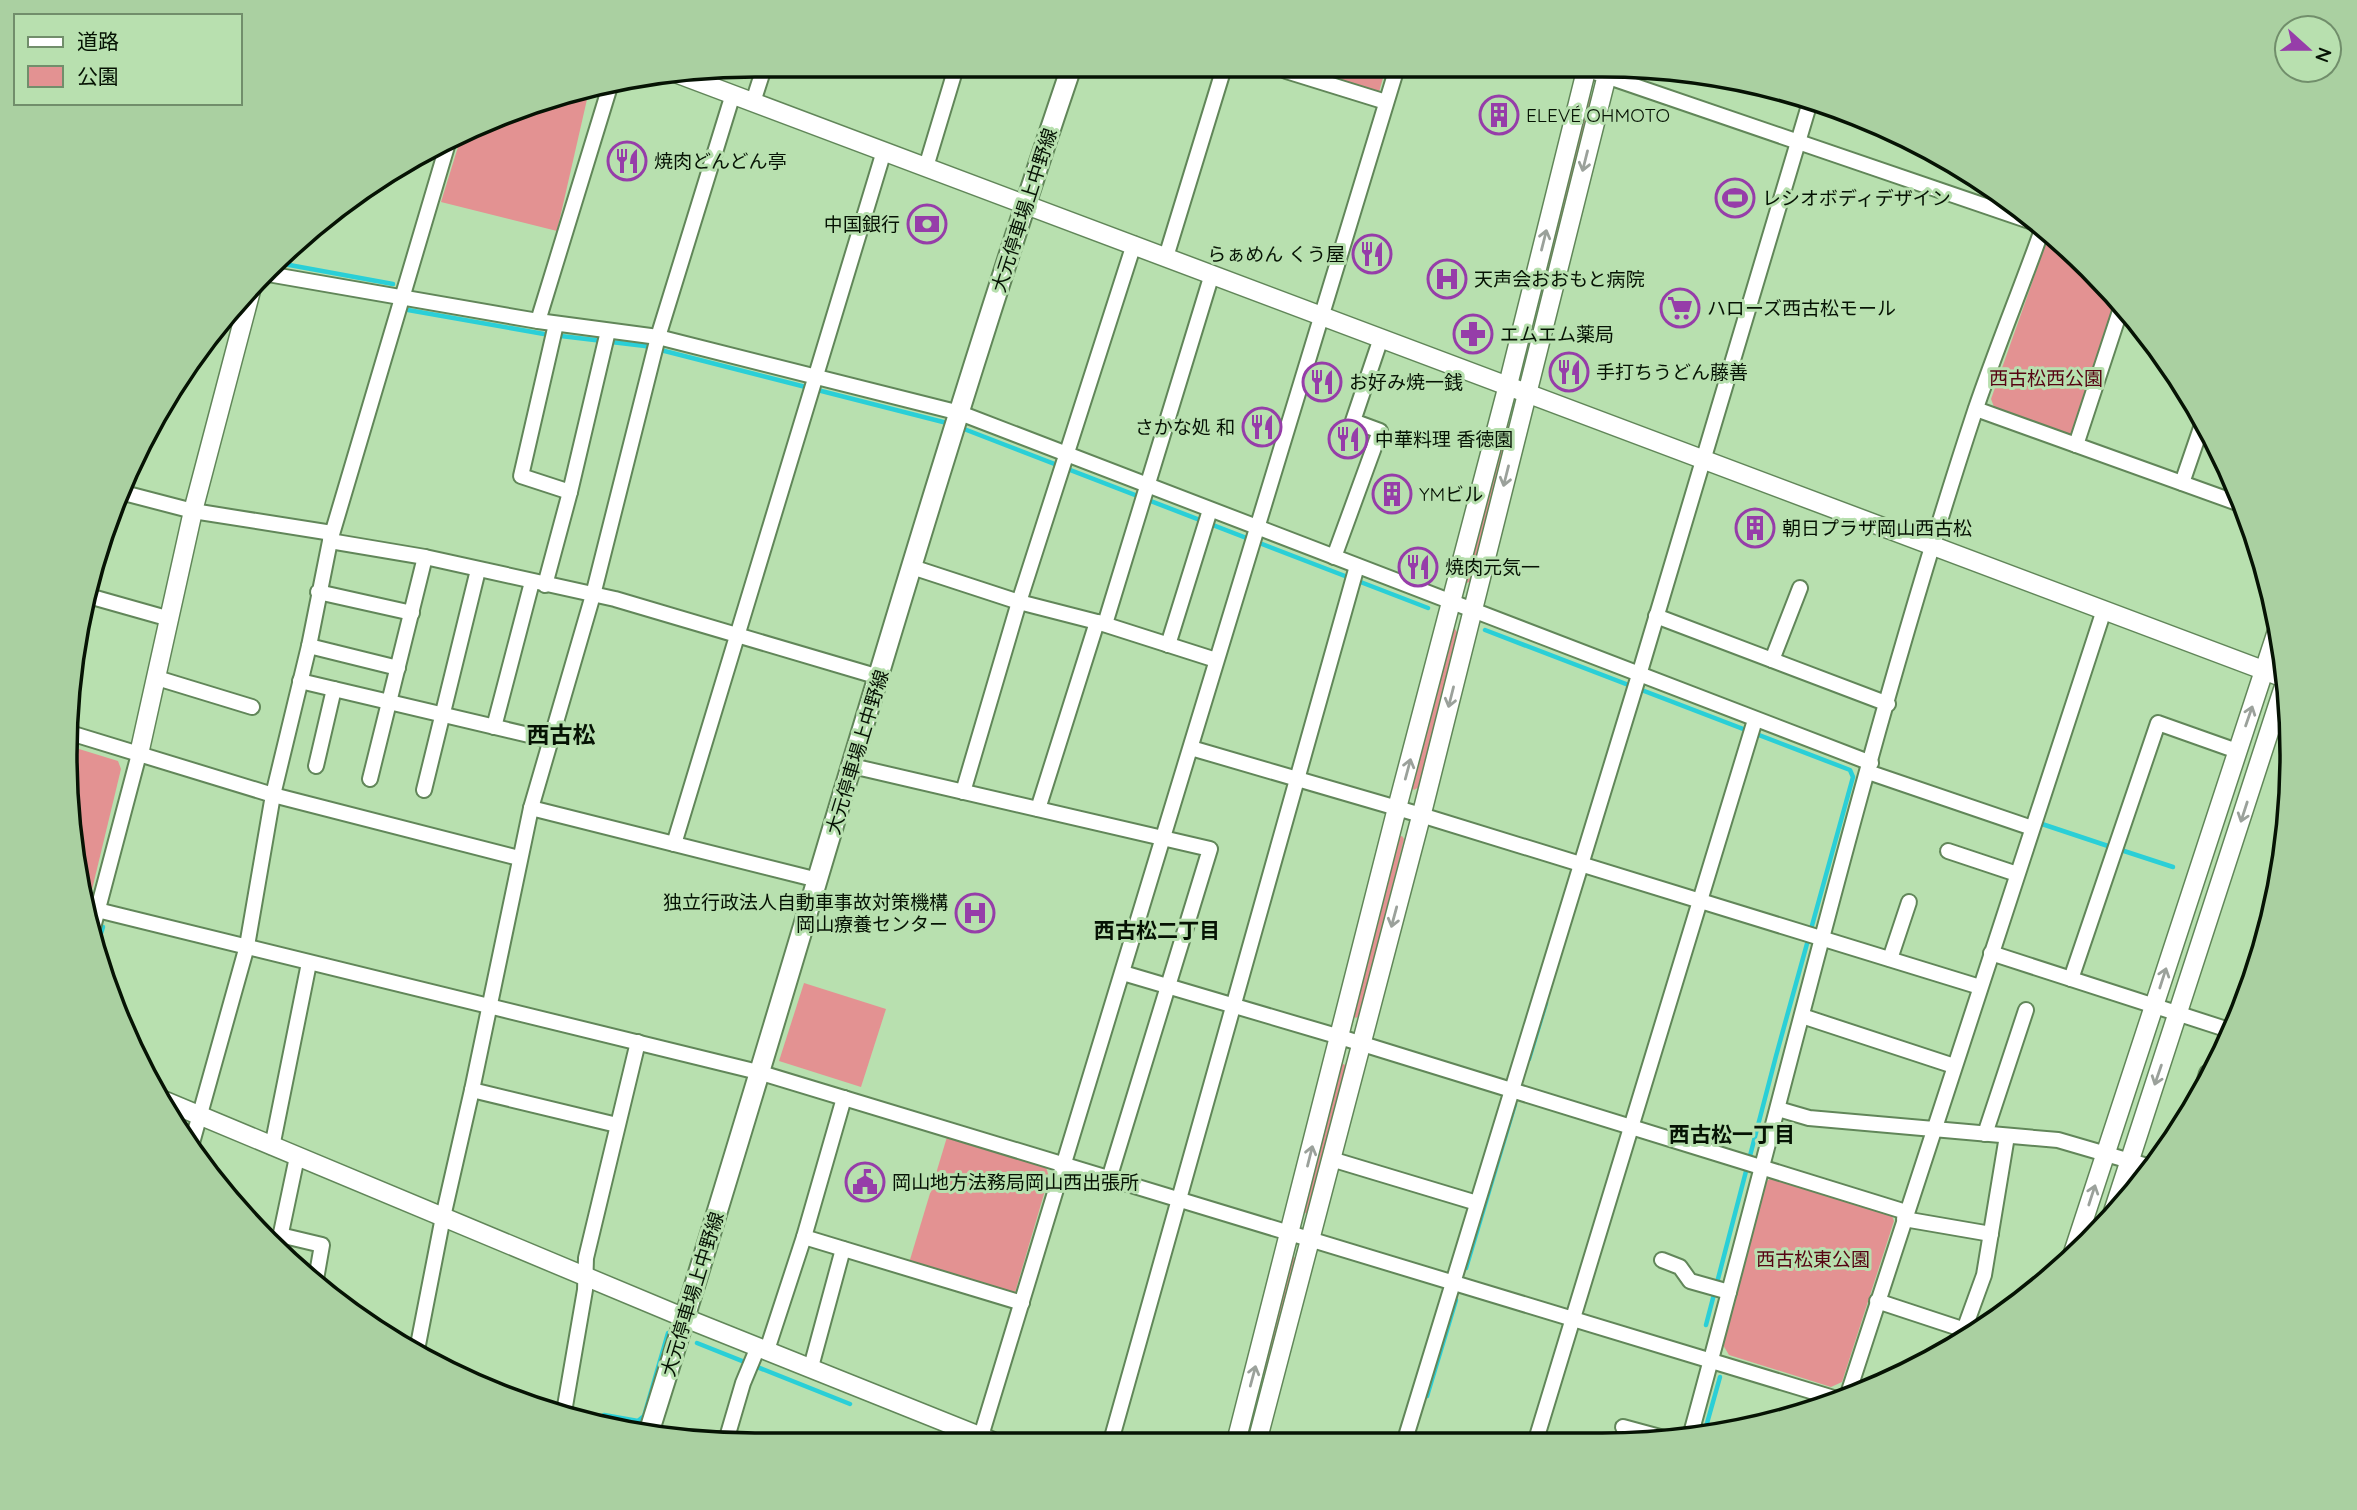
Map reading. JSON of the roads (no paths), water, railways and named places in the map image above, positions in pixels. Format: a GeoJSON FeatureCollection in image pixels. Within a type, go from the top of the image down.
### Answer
{"type":"FeatureCollection","features":[{"type":"Feature","properties":{"kind":"main road","name":"大元停車場上中野線"},"geometry":{"type":"LineString","coordinates":[[651,1425],[912,567],[1025,204],[1068,77]]}},
{"type":"Feature","properties":{"kind":"street"},"geometry":{"type":"LineString","coordinates":[[753,102],[761,77]]}},
{"type":"Feature","properties":{"kind":"street"},"geometry":{"type":"LineString","coordinates":[[926,167],[953,77]]}},
{"type":"Feature","properties":{"kind":"street"},"geometry":{"type":"LineString","coordinates":[[1166,257],[1221,77]]}},
{"type":"Feature","properties":{"kind":"street"},"geometry":{"type":"LineString","coordinates":[[1305,77],[1386,102]]}},
{"type":"Feature","properties":{"kind":"street"},"geometry":{"type":"LineString","coordinates":[[987,1433],[1021,1303],[1394,77]]}},
{"type":"Feature","properties":{"kind":"street"},"geometry":{"type":"LineString","coordinates":[[1238,1433],[1508,385],[1597,77]]}},
{"type":"Feature","properties":{"kind":"street"},"geometry":{"type":"LineString","coordinates":[[1259,1433],[1473,611],[1527,393],[1597,77]]}},
{"type":"Feature","properties":{"kind":"street"},"geometry":{"type":"LineString","coordinates":[[1613,77],[2014,216]]}},
{"type":"Feature","properties":{"kind":"street"},"geometry":{"type":"LineString","coordinates":[[694,80],[2275,674]]}},
{"type":"Feature","properties":{"kind":"street"},"geometry":{"type":"LineString","coordinates":[[538,321],[608,94]]}},
{"type":"Feature","properties":{"kind":"street"},"geometry":{"type":"LineString","coordinates":[[418,1343],[531,808],[593,595],[656,345],[733,94]]}},
{"type":"Feature","properties":{"kind":"street"},"geometry":{"type":"LineString","coordinates":[[1407,1433],[1808,109]]}},
{"type":"Feature","properties":{"kind":"street"},"geometry":{"type":"LineString","coordinates":[[674,844],[884,151]]}},
{"type":"Feature","properties":{"kind":"street"},"geometry":{"type":"LineString","coordinates":[[194,1136],[247,947],[273,795],[309,646],[331,537],[446,152]]}},
{"type":"Feature","properties":{"kind":"street"},"geometry":{"type":"LineString","coordinates":[[1693,1427],[1711,1360],[1720,1289],[1753,1165],[1778,1109],[1802,1016],[1815,937],[1976,409],[2038,236]]}},
{"type":"Feature","properties":{"kind":"street"},"geometry":{"type":"LineString","coordinates":[[963,792],[1019,602],[1134,244]]}},
{"type":"Feature","properties":{"kind":"street"},"geometry":{"type":"LineString","coordinates":[[1038,809],[1144,494],[1212,274]]}},
{"type":"Feature","properties":{"kind":"street"},"geometry":{"type":"LineString","coordinates":[[277,275],[538,321],[554,331],[656,345],[813,386],[960,413],[1064,463],[1144,494],[1254,536],[1334,557],[1355,575],[1452,603],[1636,683],[2032,828]]}},
{"type":"Feature","properties":{"kind":"street"},"geometry":{"type":"LineString","coordinates":[[94,903],[139,754],[194,511],[247,306]]}},
{"type":"Feature","properties":{"kind":"street"},"geometry":{"type":"LineString","coordinates":[[2076,445],[2118,316]]}},
{"type":"Feature","properties":{"kind":"street"},"geometry":{"type":"LineString","coordinates":[[554,331],[521,476],[570,492]]}},
{"type":"Feature","properties":{"kind":"street"},"geometry":{"type":"LineString","coordinates":[[494,727],[538,584],[570,492],[606,338]]}},
{"type":"Feature","properties":{"kind":"street"},"geometry":{"type":"LineString","coordinates":[[1334,557],[1380,431],[1353,421],[1381,338]]}},
{"type":"Feature","properties":{"kind":"street"},"geometry":{"type":"LineString","coordinates":[[1976,409],[2230,500]]}},
{"type":"Feature","properties":{"kind":"street"},"geometry":{"type":"LineString","coordinates":[[2182,483],[2199,434]]}},
{"type":"Feature","properties":{"kind":"street"},"geometry":{"type":"LineString","coordinates":[[130,494],[194,511],[331,537],[615,599],[879,677]]}},
{"type":"Feature","properties":{"kind":"street"},"geometry":{"type":"LineString","coordinates":[[1168,645],[1208,518]]}},
{"type":"Feature","properties":{"kind":"street"},"geometry":{"type":"LineString","coordinates":[[370,779],[425,557]]}},
{"type":"Feature","properties":{"kind":"street"},"geometry":{"type":"LineString","coordinates":[[912,567],[1019,602],[1101,623],[1216,660]]}},
{"type":"Feature","properties":{"kind":"street"},"geometry":{"type":"LineString","coordinates":[[424,790],[478,570]]}},
{"type":"Feature","properties":{"kind":"street"},"geometry":{"type":"LineString","coordinates":[[1113,1433],[1355,575]]}},
{"type":"Feature","properties":{"kind":"street"},"geometry":{"type":"LineString","coordinates":[[1772,660],[1800,588]]}},
{"type":"Feature","properties":{"kind":"street"},"geometry":{"type":"LineString","coordinates":[[318,592],[412,613]]}},
{"type":"Feature","properties":{"kind":"street"},"geometry":{"type":"LineString","coordinates":[[96,598],[170,619]]}},
{"type":"Feature","properties":{"kind":"street"},"geometry":{"type":"LineString","coordinates":[[1851,1385],[2104,610]]}},
{"type":"Feature","properties":{"kind":"street"},"geometry":{"type":"LineString","coordinates":[[1656,616],[1888,704]]}},
{"type":"Feature","properties":{"kind":"street"},"geometry":{"type":"LineString","coordinates":[[309,646],[398,668]]}},
{"type":"Feature","properties":{"kind":"street"},"geometry":{"type":"LineString","coordinates":[[2078,1237],[2271,649]]}},
{"type":"Feature","properties":{"kind":"street"},"geometry":{"type":"LineString","coordinates":[[157,678],[252,707]]}},
{"type":"Feature","properties":{"kind":"street"},"geometry":{"type":"LineString","coordinates":[[300,681],[550,740]]}},
{"type":"Feature","properties":{"kind":"street"},"geometry":{"type":"LineString","coordinates":[[316,766],[334,689]]}},
{"type":"Feature","properties":{"kind":"street"},"geometry":{"type":"LineString","coordinates":[[2119,1193],[2278,705]]}},
{"type":"Feature","properties":{"kind":"street"},"geometry":{"type":"LineString","coordinates":[[2071,979],[2158,723],[2237,751]]}},
{"type":"Feature","properties":{"kind":"street"},"geometry":{"type":"LineString","coordinates":[[1538,1433],[1753,728]]}},
{"type":"Feature","properties":{"kind":"street"},"geometry":{"type":"LineString","coordinates":[[77,735],[273,795],[519,858]]}},
{"type":"Feature","properties":{"kind":"street"},"geometry":{"type":"LineString","coordinates":[[1191,748],[1421,815],[1579,866],[1980,987]]}},
{"type":"Feature","properties":{"kind":"street"},"geometry":{"type":"LineString","coordinates":[[852,766],[1210,849],[1108,1179]]}},
{"type":"Feature","properties":{"kind":"street"},"geometry":{"type":"LineString","coordinates":[[531,808],[818,880]]}},
{"type":"Feature","properties":{"kind":"street"},"geometry":{"type":"LineString","coordinates":[[1948,851],[2017,874]]}},
{"type":"Feature","properties":{"kind":"street"},"geometry":{"type":"LineString","coordinates":[[1890,959],[1909,902]]}},
{"type":"Feature","properties":{"kind":"street"},"geometry":{"type":"LineString","coordinates":[[95,910],[758,1072],[1825,1395]]}},
{"type":"Feature","properties":{"kind":"street"},"geometry":{"type":"LineString","coordinates":[[1991,953],[2222,1028]]}},
{"type":"Feature","properties":{"kind":"street"},"geometry":{"type":"LineString","coordinates":[[272,1147],[309,963]]}},
{"type":"Feature","properties":{"kind":"street"},"geometry":{"type":"LineString","coordinates":[[1123,973],[1361,1043],[1905,1215],[1991,1234]]}},
{"type":"Feature","properties":{"kind":"street"},"geometry":{"type":"LineString","coordinates":[[1985,1134],[2026,1010]]}},
{"type":"Feature","properties":{"kind":"street"},"geometry":{"type":"LineString","coordinates":[[1802,1016],[1954,1066]]}},
{"type":"Feature","properties":{"kind":"street"},"geometry":{"type":"LineString","coordinates":[[565,1406],[585,1290],[586,1258],[638,1042]]}},
{"type":"Feature","properties":{"kind":"street"},"geometry":{"type":"LineString","coordinates":[[472,1090],[617,1125]]}},
{"type":"Feature","properties":{"kind":"street"},"geometry":{"type":"LineString","coordinates":[[728,1432],[743,1383],[757,1357],[804,1237],[844,1098]]}},
{"type":"Feature","properties":{"kind":"street"},"geometry":{"type":"LineString","coordinates":[[175,1106],[585,1274],[685,1318],[757,1357],[811,1367],[974,1433]]}},
{"type":"Feature","properties":{"kind":"street"},"geometry":{"type":"LineString","coordinates":[[1778,1109],[1809,1118],[2058,1140],[2142,1165]]}},
{"type":"Feature","properties":{"kind":"street"},"geometry":{"type":"LineString","coordinates":[[1971,1324],[1984,1275],[2007,1136]]}},
{"type":"Feature","properties":{"kind":"street"},"geometry":{"type":"LineString","coordinates":[[297,1157],[280,1235],[322,1245],[317,1273]]}},
{"type":"Feature","properties":{"kind":"street"},"geometry":{"type":"LineString","coordinates":[[1331,1159],[1478,1203]]}},
{"type":"Feature","properties":{"kind":"street"},"geometry":{"type":"LineString","coordinates":[[804,1237],[1021,1303]]}},
{"type":"Feature","properties":{"kind":"street"},"geometry":{"type":"LineString","coordinates":[[811,1367],[843,1249]]}},
{"type":"Feature","properties":{"kind":"street"},"geometry":{"type":"LineString","coordinates":[[1662,1260],[1680,1267],[1690,1281],[1720,1289]]}},
{"type":"Feature","properties":{"kind":"street"},"geometry":{"type":"LineString","coordinates":[[1877,1301],[1963,1329]]}},
{"type":"Feature","properties":{"kind":"street"},"geometry":{"type":"LineString","coordinates":[[1623,1427],[1642,1432]]}},
{"type":"Feature","properties":{"kind":"waterway"},"geometry":{"type":"LineString","coordinates":[[288,265],[393,284]]}},
{"type":"Feature","properties":{"kind":"waterway"},"geometry":{"type":"LineString","coordinates":[[408,310],[544,334],[645,346],[947,423]]}},
{"type":"Feature","properties":{"kind":"waterway"},"geometry":{"type":"LineString","coordinates":[[964,429],[1428,608]]}},
{"type":"Feature","properties":{"kind":"waterway"},"geometry":{"type":"LineString","coordinates":[[1485,630],[1850,770],[1853,777],[1706,1325]]}},
{"type":"Feature","properties":{"kind":"waterway"},"geometry":{"type":"LineString","coordinates":[[2042,824],[2111,847]]}},
{"type":"Feature","properties":{"kind":"waterway"},"geometry":{"type":"LineString","coordinates":[[2121,850],[2173,867]]}},
{"type":"Feature","properties":{"kind":"waterway"},"geometry":{"type":"LineString","coordinates":[[101,933],[103,927]]}},
{"type":"Feature","properties":{"kind":"waterway"},"geometry":{"type":"LineString","coordinates":[[1529,1059],[1546,1003]]}},
{"type":"Feature","properties":{"kind":"waterway"},"geometry":{"type":"LineString","coordinates":[[1466,1268],[1515,1104]]}},
{"type":"Feature","properties":{"kind":"waterway"},"geometry":{"type":"LineString","coordinates":[[1427,1396],[1456,1300]]}},
{"type":"Feature","properties":{"kind":"waterway"},"geometry":{"type":"LineString","coordinates":[[604,1415],[638,1421],[644,1416],[668,1333],[670,1334]]}},
{"type":"Feature","properties":{"kind":"waterway"},"geometry":{"type":"LineString","coordinates":[[697,1343],[850,1404]]}},
{"type":"Feature","properties":{"kind":"waterway"},"geometry":{"type":"LineString","coordinates":[[1707,1424],[1720,1377]]}},
{"type":"Feature","properties":{"kind":"place","name":"ELEVÉ OHMOTO"},"geometry":{"type":"Point","coordinates":[1499,115]}},
{"type":"Feature","properties":{"kind":"place","name":"焼肉どんどん亭"},"geometry":{"type":"Point","coordinates":[627,161]}},
{"type":"Feature","properties":{"kind":"place","name":"レシオボディデザイン"},"geometry":{"type":"Point","coordinates":[1735,198]}},
{"type":"Feature","properties":{"kind":"place","name":"中国銀行"},"geometry":{"type":"Point","coordinates":[927,224]}},
{"type":"Feature","properties":{"kind":"place","name":"らぁめん くう屋"},"geometry":{"type":"Point","coordinates":[1372,254]}},
{"type":"Feature","properties":{"kind":"place","name":"天声会おおもと病院"},"geometry":{"type":"Point","coordinates":[1447,279]}},
{"type":"Feature","properties":{"kind":"place","name":"ハローズ西古松モール"},"geometry":{"type":"Point","coordinates":[1680,308]}},
{"type":"Feature","properties":{"kind":"place","name":"エムエム薬局"},"geometry":{"type":"Point","coordinates":[1473,334]}},
{"type":"Feature","properties":{"kind":"place","name":"手打ちうどん藤善"},"geometry":{"type":"Point","coordinates":[1569,372]}},
{"type":"Feature","properties":{"kind":"place","name":"お好み焼一銭"},"geometry":{"type":"Point","coordinates":[1322,382]}},
{"type":"Feature","properties":{"kind":"place","name":"さかな処 和"},"geometry":{"type":"Point","coordinates":[1262,427]}},
{"type":"Feature","properties":{"kind":"place","name":"中華料理 香徳園"},"geometry":{"type":"Point","coordinates":[1348,439]}},
{"type":"Feature","properties":{"kind":"place","name":"YMビル"},"geometry":{"type":"Point","coordinates":[1392,494]}},
{"type":"Feature","properties":{"kind":"place","name":"朝日プラザ岡山西古松"},"geometry":{"type":"Point","coordinates":[1755,528]}},
{"type":"Feature","properties":{"kind":"place","name":"焼肉元気一"},"geometry":{"type":"Point","coordinates":[1418,567]}},
{"type":"Feature","properties":{"kind":"place","name":"独立行政法人自動車事故対策機構 岡山療養センター"},"geometry":{"type":"Point","coordinates":[975,913]}},
{"type":"Feature","properties":{"kind":"place","name":"岡山地方法務局岡山西出張所"},"geometry":{"type":"Point","coordinates":[865,1182]}},
{"type":"Feature","properties":{"kind":"district","name":"西古松"},"geometry":{"type":"Point","coordinates":[561,735]}},
{"type":"Feature","properties":{"kind":"district","name":"西古松二丁目"},"geometry":{"type":"Point","coordinates":[1157,931]}},
{"type":"Feature","properties":{"kind":"district","name":"西古松一丁目"},"geometry":{"type":"Point","coordinates":[1732,1135]}},
{"type":"Feature","properties":{"kind":"park label","name":"西古松西公園"},"geometry":{"type":"Point","coordinates":[2046,378]}},
{"type":"Feature","properties":{"kind":"park label","name":"西古松東公園"},"geometry":{"type":"Point","coordinates":[1813,1259]}}]}
